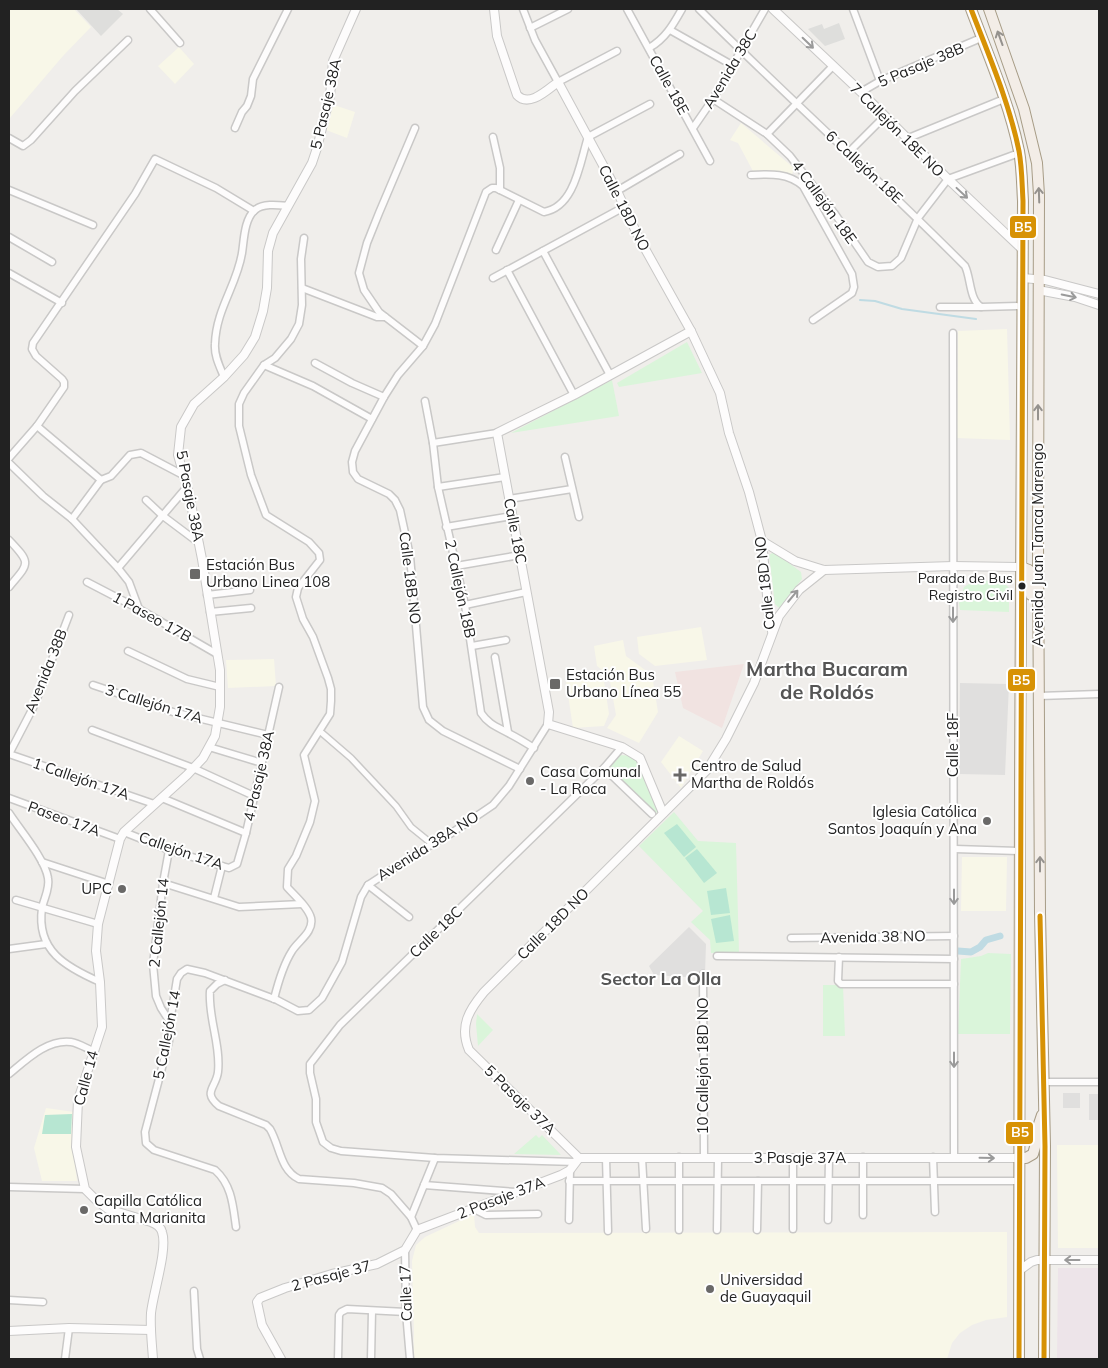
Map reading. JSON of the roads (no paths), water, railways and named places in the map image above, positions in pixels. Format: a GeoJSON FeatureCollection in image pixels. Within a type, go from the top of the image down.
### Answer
{"type":"FeatureCollection","features":[{"type":"Feature","properties":{"kind":"main road","name":"Avenida Juan Tanca Marengo"},"geometry":{"type":"LineString","coordinates":[[971,9],[1004,99],[1019,153],[1023,201],[1019,1359]]}},
{"type":"Feature","properties":{"kind":"main road","name":"Avenida Juan Tanca Marengo"},"geometry":{"type":"LineString","coordinates":[[988,9],[1024,109],[1037,163],[1039,204],[1038,674],[1040,913],[1044,1082],[1044,1359]]}},
{"type":"Feature","properties":{"kind":"main road"},"geometry":{"type":"LineString","coordinates":[[1021,567],[1029,570],[1031,574],[1033,656],[1038,674]]}},
{"type":"Feature","properties":{"kind":"main road"},"geometry":{"type":"LineString","coordinates":[[1020,1158],[1031,1156],[1034,1151],[1036,1133],[1044,1109]]}},
{"type":"Feature","properties":{"kind":"street"},"geometry":{"type":"LineString","coordinates":[[150,9],[180,43]]}},
{"type":"Feature","properties":{"kind":"street"},"geometry":{"type":"LineString","coordinates":[[235,128],[251,96],[253,78],[288,9]]}},
{"type":"Feature","properties":{"kind":"street","name":"5 Pasaje 38A"},"geometry":{"type":"LineString","coordinates":[[122,836],[203,758],[214,736],[220,707],[220,670],[199,543],[189,494],[178,455],[180,427],[194,404],[224,377],[244,355],[255,337],[263,311],[267,288],[268,251],[273,233],[312,163],[330,96],[333,61],[355,9]]}},
{"type":"Feature","properties":{"kind":"street"},"geometry":{"type":"LineString","coordinates":[[494,9],[497,36],[517,95],[526,101],[533,99],[558,82],[617,51]]}},
{"type":"Feature","properties":{"kind":"street","name":"Calle 18D NO"},"geometry":{"type":"LineString","coordinates":[[466,1038],[468,1014],[473,1005],[707,770],[718,753],[754,683],[772,631],[762,541],[729,433],[720,392],[691,331],[638,238],[617,191],[530,28],[523,9]]}},
{"type":"Feature","properties":{"kind":"street"},"geometry":{"type":"LineString","coordinates":[[530,28],[568,9]]}},
{"type":"Feature","properties":{"kind":"street","name":"Calle 18E"},"geometry":{"type":"LineString","coordinates":[[627,9],[710,161]]}},
{"type":"Feature","properties":{"kind":"street"},"geometry":{"type":"LineString","coordinates":[[649,48],[657,44],[670,30],[682,9]]}},
{"type":"Feature","properties":{"kind":"street","name":"6 Callejón 18E"},"geometry":{"type":"LineString","coordinates":[[699,9],[918,218],[965,266],[969,274],[974,300],[981,307]]}},
{"type":"Feature","properties":{"kind":"street","name":"Avenida 38C"},"geometry":{"type":"LineString","coordinates":[[693,128],[713,99],[765,9]]}},
{"type":"Feature","properties":{"kind":"street","name":"7 Callejón 18E NO"},"geometry":{"type":"LineString","coordinates":[[773,9],[832,67],[861,92],[948,180],[1023,250]]}},
{"type":"Feature","properties":{"kind":"street"},"geometry":{"type":"LineString","coordinates":[[853,9],[880,81]]}},
{"type":"Feature","properties":{"kind":"street"},"geometry":{"type":"LineString","coordinates":[[670,30],[732,65]]}},
{"type":"Feature","properties":{"kind":"street","name":"5 Pasaje 38B"},"geometry":{"type":"LineString","coordinates":[[861,92],[880,81],[982,38]]}},
{"type":"Feature","properties":{"kind":"street"},"geometry":{"type":"LineString","coordinates":[[9,138],[23,146],[31,140],[75,91],[128,40]]}},
{"type":"Feature","properties":{"kind":"street"},"geometry":{"type":"LineString","coordinates":[[766,134],[832,67]]}},
{"type":"Feature","properties":{"kind":"street","name":"4 Callejón 18E"},"geometry":{"type":"LineString","coordinates":[[713,99],[766,134],[790,156],[835,214],[868,262],[873,266],[882,268],[892,266],[902,258],[918,218]]}},
{"type":"Feature","properties":{"kind":"street"},"geometry":{"type":"LineString","coordinates":[[906,139],[1004,99]]}},
{"type":"Feature","properties":{"kind":"street"},"geometry":{"type":"LineString","coordinates":[[493,138],[500,168],[500,190],[544,212],[553,211],[571,194],[588,137],[650,104]]}},
{"type":"Feature","properties":{"kind":"street"},"geometry":{"type":"LineString","coordinates":[[848,153],[884,117]]}},
{"type":"Feature","properties":{"kind":"street"},"geometry":{"type":"LineString","coordinates":[[415,128],[367,244],[359,273],[364,290],[379,312],[423,346]]}},
{"type":"Feature","properties":{"kind":"street"},"geometry":{"type":"LineString","coordinates":[[918,218],[948,180],[1019,153]]}},
{"type":"Feature","properties":{"kind":"street"},"geometry":{"type":"LineString","coordinates":[[617,191],[680,154]]}},
{"type":"Feature","properties":{"kind":"street"},"geometry":{"type":"LineString","coordinates":[[9,458],[37,426],[64,387],[64,382],[36,356],[32,350],[33,343],[135,194],[155,158],[216,188],[254,211]]}},
{"type":"Feature","properties":{"kind":"street"},"geometry":{"type":"LineString","coordinates":[[795,179],[803,171]]}},
{"type":"Feature","properties":{"kind":"street"},"geometry":{"type":"LineString","coordinates":[[751,176],[784,175],[795,179],[804,186],[852,274],[854,287],[852,293],[813,320]]}},
{"type":"Feature","properties":{"kind":"street","name":"Calle 18B NO"},"geometry":{"type":"LineString","coordinates":[[500,190],[492,188],[483,195],[435,324],[423,346],[398,375],[384,397],[355,451],[352,462],[353,472],[358,479],[389,494],[395,500],[400,510],[410,556],[423,707],[429,720],[442,731],[520,769]]}},
{"type":"Feature","properties":{"kind":"street"},"geometry":{"type":"LineString","coordinates":[[9,190],[93,225]]}},
{"type":"Feature","properties":{"kind":"street"},"geometry":{"type":"LineString","coordinates":[[496,250],[519,200]]}},
{"type":"Feature","properties":{"kind":"street"},"geometry":{"type":"LineString","coordinates":[[224,377],[216,356],[215,344],[220,314],[240,264],[245,229],[254,211],[272,205],[288,206]]}},
{"type":"Feature","properties":{"kind":"street"},"geometry":{"type":"LineString","coordinates":[[493,278],[624,207]]}},
{"type":"Feature","properties":{"kind":"street"},"geometry":{"type":"LineString","coordinates":[[823,221],[835,214]]}},
{"type":"Feature","properties":{"kind":"street"},"geometry":{"type":"LineString","coordinates":[[9,237],[52,262]]}},
{"type":"Feature","properties":{"kind":"street"},"geometry":{"type":"LineString","coordinates":[[274,999],[292,950],[306,936],[312,921],[308,911],[287,887],[288,869],[296,856],[311,819],[315,801],[304,755],[330,714],[331,689],[313,636],[303,619],[296,597],[298,588],[320,560],[319,553],[309,542],[266,515],[251,475],[238,426],[239,404],[244,393],[264,365],[276,358],[291,339],[299,324],[302,305],[301,259],[304,238]]}},
{"type":"Feature","properties":{"kind":"street"},"geometry":{"type":"LineString","coordinates":[[543,250],[610,374]]}},
{"type":"Feature","properties":{"kind":"street"},"geometry":{"type":"LineString","coordinates":[[507,270],[574,395]]}},
{"type":"Feature","properties":{"kind":"street"},"geometry":{"type":"LineString","coordinates":[[9,273],[62,303]]}},
{"type":"Feature","properties":{"kind":"street"},"geometry":{"type":"LineString","coordinates":[[1023,278],[1038,279],[1099,294]]}},
{"type":"Feature","properties":{"kind":"street"},"geometry":{"type":"LineString","coordinates":[[302,288],[377,317],[385,317]]}},
{"type":"Feature","properties":{"kind":"street"},"geometry":{"type":"LineString","coordinates":[[1038,290],[1075,297],[1099,305]]}},
{"type":"Feature","properties":{"kind":"street"},"geometry":{"type":"LineString","coordinates":[[940,307],[1023,306]]}},
{"type":"Feature","properties":{"kind":"street"},"geometry":{"type":"LineString","coordinates":[[433,442],[497,433],[574,395],[691,331]]}},
{"type":"Feature","properties":{"kind":"street","name":"Calle 18F"},"geometry":{"type":"LineString","coordinates":[[954,332],[954,1158]]}},
{"type":"Feature","properties":{"kind":"street"},"geometry":{"type":"LineString","coordinates":[[315,363],[352,383],[384,397]]}},
{"type":"Feature","properties":{"kind":"street"},"geometry":{"type":"LineString","coordinates":[[264,365],[313,386],[372,419]]}},
{"type":"Feature","properties":{"kind":"street","name":"2 Callejón 18B"},"geometry":{"type":"LineString","coordinates":[[425,401],[433,442],[438,487],[465,605],[481,713],[486,721],[493,726],[508,732],[534,748]]}},
{"type":"Feature","properties":{"kind":"street"},"geometry":{"type":"LineString","coordinates":[[37,426],[101,480]]}},
{"type":"Feature","properties":{"kind":"street","name":"Calle 18C"},"geometry":{"type":"LineString","coordinates":[[497,433],[549,712],[548,724]]}},
{"type":"Feature","properties":{"kind":"street"},"geometry":{"type":"LineString","coordinates":[[72,519],[101,480],[111,476],[130,455],[135,453],[140,453],[183,475]]}},
{"type":"Feature","properties":{"kind":"street"},"geometry":{"type":"LineString","coordinates":[[565,457],[579,516]]}},
{"type":"Feature","properties":{"kind":"street"},"geometry":{"type":"LineString","coordinates":[[9,463],[43,496],[72,519],[118,568],[129,582],[139,609]]}},
{"type":"Feature","properties":{"kind":"street"},"geometry":{"type":"LineString","coordinates":[[438,487],[505,477]]}},
{"type":"Feature","properties":{"kind":"street"},"geometry":{"type":"LineString","coordinates":[[118,568],[186,488]]}},
{"type":"Feature","properties":{"kind":"street"},"geometry":{"type":"LineString","coordinates":[[509,499],[572,489]]}},
{"type":"Feature","properties":{"kind":"street"},"geometry":{"type":"LineString","coordinates":[[146,500],[163,516],[199,543]]}},
{"type":"Feature","properties":{"kind":"street"},"geometry":{"type":"LineString","coordinates":[[446,527],[512,516]]}},
{"type":"Feature","properties":{"kind":"street"},"geometry":{"type":"LineString","coordinates":[[9,540],[23,555],[26,562],[25,569],[9,587]]}},
{"type":"Feature","properties":{"kind":"street"},"geometry":{"type":"LineString","coordinates":[[762,541],[795,561],[824,570],[953,566],[1021,567]]}},
{"type":"Feature","properties":{"kind":"street"},"geometry":{"type":"LineString","coordinates":[[456,566],[520,555]]}},
{"type":"Feature","properties":{"kind":"street"},"geometry":{"type":"LineString","coordinates":[[772,631],[788,602],[799,590],[824,570]]}},
{"type":"Feature","properties":{"kind":"street","name":"1 Paseo 17B"},"geometry":{"type":"LineString","coordinates":[[87,582],[139,609],[217,654]]}},
{"type":"Feature","properties":{"kind":"street"},"geometry":{"type":"LineString","coordinates":[[207,595],[250,590]]}},
{"type":"Feature","properties":{"kind":"street"},"geometry":{"type":"LineString","coordinates":[[465,605],[526,592]]}},
{"type":"Feature","properties":{"kind":"street"},"geometry":{"type":"LineString","coordinates":[[210,612],[251,608]]}},
{"type":"Feature","properties":{"kind":"street","name":"Avenida 38B"},"geometry":{"type":"LineString","coordinates":[[9,754],[35,704],[69,615]]}},
{"type":"Feature","properties":{"kind":"street"},"geometry":{"type":"LineString","coordinates":[[472,646],[506,640]]}},
{"type":"Feature","properties":{"kind":"street"},"geometry":{"type":"LineString","coordinates":[[128,651],[187,678],[220,687]]}},
{"type":"Feature","properties":{"kind":"street"},"geometry":{"type":"LineString","coordinates":[[496,657],[508,732]]}},
{"type":"Feature","properties":{"kind":"street","name":"3 Callejón 17A"},"geometry":{"type":"LineString","coordinates":[[93,685],[173,712],[268,735]]}},
{"type":"Feature","properties":{"kind":"street","name":"4 Pasaje 38A"},"geometry":{"type":"LineString","coordinates":[[237,864],[246,833],[279,687]]}},
{"type":"Feature","properties":{"kind":"street"},"geometry":{"type":"LineString","coordinates":[[1039,696],[1099,694]]}},
{"type":"Feature","properties":{"kind":"street"},"geometry":{"type":"LineString","coordinates":[[520,769],[548,724],[622,747],[640,758],[663,813]]}},
{"type":"Feature","properties":{"kind":"street"},"geometry":{"type":"LineString","coordinates":[[92,730],[193,768],[254,796]]}},
{"type":"Feature","properties":{"kind":"street"},"geometry":{"type":"LineString","coordinates":[[322,733],[351,758],[396,806],[411,827],[432,844]]}},
{"type":"Feature","properties":{"kind":"street"},"geometry":{"type":"LineString","coordinates":[[209,747],[262,763]]}},
{"type":"Feature","properties":{"kind":"street","name":"Calle 18C"},"geometry":{"type":"LineString","coordinates":[[436,1158],[341,1152],[323,1142],[316,1122],[316,1099],[310,1073],[310,1064],[340,1026],[604,768],[622,747]]}},
{"type":"Feature","properties":{"kind":"street","name":"1 Callejón 17A"},"geometry":{"type":"LineString","coordinates":[[9,754],[154,804]]}},
{"type":"Feature","properties":{"kind":"street"},"geometry":{"type":"LineString","coordinates":[[604,768],[652,814]]}},
{"type":"Feature","properties":{"kind":"street","name":"Avenida 38A NO"},"geometry":{"type":"LineString","coordinates":[[225,980],[274,999],[298,1011],[309,1010],[322,998],[342,962],[361,897],[368,885],[493,805],[520,769]]}},
{"type":"Feature","properties":{"kind":"street"},"geometry":{"type":"LineString","coordinates":[[162,798],[246,833]]}},
{"type":"Feature","properties":{"kind":"street"},"geometry":{"type":"LineString","coordinates":[[11,800],[9,811],[42,862],[48,878],[48,888],[42,908],[41,930],[46,944],[72,970],[100,982]]}},
{"type":"Feature","properties":{"kind":"street","name":"Paseo 17A"},"geometry":{"type":"LineString","coordinates":[[11,800],[122,836]]}},
{"type":"Feature","properties":{"kind":"street","name":"Callejón 17A"},"geometry":{"type":"LineString","coordinates":[[122,836],[229,868],[237,864]]}},
{"type":"Feature","properties":{"kind":"street","name":"Calle 14"},"geometry":{"type":"LineString","coordinates":[[85,1189],[76,1146],[78,1100],[102,1027],[100,982],[96,951],[98,924],[122,836]]}},
{"type":"Feature","properties":{"kind":"street"},"geometry":{"type":"LineString","coordinates":[[955,849],[1020,851]]}},
{"type":"Feature","properties":{"kind":"street","name":"2 Callejón 14"},"geometry":{"type":"LineString","coordinates":[[169,850],[163,882],[154,980],[156,996],[170,1022]]}},
{"type":"Feature","properties":{"kind":"street"},"geometry":{"type":"LineString","coordinates":[[42,862],[109,884]]}},
{"type":"Feature","properties":{"kind":"street"},"geometry":{"type":"LineString","coordinates":[[214,898],[222,866]]}},
{"type":"Feature","properties":{"kind":"street"},"geometry":{"type":"LineString","coordinates":[[163,882],[239,906],[302,904]]}},
{"type":"Feature","properties":{"kind":"street"},"geometry":{"type":"LineString","coordinates":[[368,885],[409,917]]}},
{"type":"Feature","properties":{"kind":"street"},"geometry":{"type":"LineString","coordinates":[[16,900],[98,924]]}},
{"type":"Feature","properties":{"kind":"street","name":"Avenida 38 NO"},"geometry":{"type":"LineString","coordinates":[[791,938],[954,936]]}},
{"type":"Feature","properties":{"kind":"street"},"geometry":{"type":"LineString","coordinates":[[9,949],[46,944]]}},
{"type":"Feature","properties":{"kind":"street"},"geometry":{"type":"LineString","coordinates":[[717,956],[954,959]]}},
{"type":"Feature","properties":{"kind":"street"},"geometry":{"type":"LineString","coordinates":[[839,958],[839,983],[848,985],[954,984]]}},
{"type":"Feature","properties":{"kind":"street","name":"5 Callejón 14"},"geometry":{"type":"LineString","coordinates":[[225,980],[192,969],[187,969],[177,979],[169,1041],[145,1132],[146,1143],[154,1150],[215,1170],[223,1177],[231,1197],[236,1227]]}},
{"type":"Feature","properties":{"kind":"street","name":"10 Callejón 18D NO"},"geometry":{"type":"LineString","coordinates":[[703,974],[704,1158]]}},
{"type":"Feature","properties":{"kind":"street"},"geometry":{"type":"LineString","coordinates":[[225,980],[217,984],[210,991],[210,1011],[218,1056],[218,1073],[210,1091],[213,1101],[219,1106],[270,1129],[285,1166],[293,1176],[300,1179],[354,1183],[382,1188],[391,1194],[411,1217],[417,1230]]}},
{"type":"Feature","properties":{"kind":"street","name":"5 Pasaje 37A"},"geometry":{"type":"LineString","coordinates":[[466,1038],[469,1050],[578,1160]]}},
{"type":"Feature","properties":{"kind":"street"},"geometry":{"type":"LineString","coordinates":[[9,1074],[37,1051],[59,1042],[72,1042],[93,1051]]}},
{"type":"Feature","properties":{"kind":"street"},"geometry":{"type":"LineString","coordinates":[[1044,1082],[1099,1082]]}},
{"type":"Feature","properties":{"kind":"street"},"geometry":{"type":"LineString","coordinates":[[679,1157],[679,1230]]}},
{"type":"Feature","properties":{"kind":"street","name":"3 Pasaje 37A"},"geometry":{"type":"LineString","coordinates":[[578,1160],[679,1157],[1020,1158]]}},
{"type":"Feature","properties":{"kind":"street"},"geometry":{"type":"LineString","coordinates":[[933,1157],[935,1212]]}},
{"type":"Feature","properties":{"kind":"street"},"geometry":{"type":"LineString","coordinates":[[411,1217],[436,1158],[578,1160]]}},
{"type":"Feature","properties":{"kind":"street"},"geometry":{"type":"LineString","coordinates":[[606,1158],[608,1231]]}},
{"type":"Feature","properties":{"kind":"street"},"geometry":{"type":"LineString","coordinates":[[642,1158],[646,1229]]}},
{"type":"Feature","properties":{"kind":"street"},"geometry":{"type":"LineString","coordinates":[[717,1230],[718,1158]]}},
{"type":"Feature","properties":{"kind":"street"},"geometry":{"type":"LineString","coordinates":[[793,1158],[793,1229]]}},
{"type":"Feature","properties":{"kind":"street"},"geometry":{"type":"LineString","coordinates":[[828,1220],[829,1158]]}},
{"type":"Feature","properties":{"kind":"street"},"geometry":{"type":"LineString","coordinates":[[862,1158],[863,1215]]}},
{"type":"Feature","properties":{"kind":"street","name":"2 Pasaje 37A"},"geometry":{"type":"LineString","coordinates":[[417,1230],[561,1175],[570,1170],[578,1160]]}},
{"type":"Feature","properties":{"kind":"street"},"geometry":{"type":"LineString","coordinates":[[569,1220],[570,1170]]}},
{"type":"Feature","properties":{"kind":"street"},"geometry":{"type":"LineString","coordinates":[[757,1230],[758,1181]]}},
{"type":"Feature","properties":{"kind":"street"},"geometry":{"type":"LineString","coordinates":[[569,1182],[1020,1181]]}},
{"type":"Feature","properties":{"kind":"street"},"geometry":{"type":"LineString","coordinates":[[424,1185],[518,1192]]}},
{"type":"Feature","properties":{"kind":"street"},"geometry":{"type":"LineString","coordinates":[[9,1187],[85,1189],[108,1209],[157,1225],[162,1232],[164,1252],[151,1312],[153,1359]]}},
{"type":"Feature","properties":{"kind":"street"},"geometry":{"type":"LineString","coordinates":[[474,1209],[486,1215],[538,1214]]}},
{"type":"Feature","properties":{"kind":"street","name":"Calle 17"},"geometry":{"type":"LineString","coordinates":[[410,1359],[406,1312],[405,1250],[417,1230]]}},
{"type":"Feature","properties":{"kind":"street","name":"2 Pasaje 37"},"geometry":{"type":"LineString","coordinates":[[281,1359],[262,1325],[257,1302],[260,1298],[285,1288],[332,1274],[377,1264],[405,1250]]}},
{"type":"Feature","properties":{"kind":"street"},"geometry":{"type":"LineString","coordinates":[[1020,1270],[1030,1262],[1044,1260],[1099,1260]]}},
{"type":"Feature","properties":{"kind":"street"},"geometry":{"type":"LineString","coordinates":[[194,1291],[197,1349],[200,1359]]}},
{"type":"Feature","properties":{"kind":"street"},"geometry":{"type":"LineString","coordinates":[[9,1300],[43,1302]]}},
{"type":"Feature","properties":{"kind":"street"},"geometry":{"type":"LineString","coordinates":[[338,1359],[339,1315],[341,1312],[347,1309],[406,1312]]}},
{"type":"Feature","properties":{"kind":"street"},"geometry":{"type":"LineString","coordinates":[[371,1359],[372,1311]]}},
{"type":"Feature","properties":{"kind":"street"},"geometry":{"type":"LineString","coordinates":[[9,1331],[69,1328],[151,1330]]}},
{"type":"Feature","properties":{"kind":"street"},"geometry":{"type":"LineString","coordinates":[[65,1359],[69,1328]]}},
{"type":"Feature","properties":{"kind":"waterway"},"geometry":{"type":"LineString","coordinates":[[860,300],[875,301],[902,309],[976,319]]}},
{"type":"Feature","properties":{"kind":"waterway"},"geometry":{"type":"LineString","coordinates":[[958,951],[971,952],[980,947],[986,940],[1000,936]]}},
{"type":"Feature","properties":{"kind":"place","name":"Estación Bus Urbano Linea 108"},"geometry":{"type":"Point","coordinates":[195,574]}},
{"type":"Feature","properties":{"kind":"place","name":"Parada de Bus Registro Civil"},"geometry":{"type":"Point","coordinates":[1022,586]}},
{"type":"Feature","properties":{"kind":"place","name":"Estación Bus Urbano Línea 55"},"geometry":{"type":"Point","coordinates":[555,684]}},
{"type":"Feature","properties":{"kind":"place","name":"Centro de Salud Martha de Roldós"},"geometry":{"type":"Point","coordinates":[680,775]}},
{"type":"Feature","properties":{"kind":"place","name":"Casa Comunal - La Roca"},"geometry":{"type":"Point","coordinates":[530,781]}},
{"type":"Feature","properties":{"kind":"place","name":"Iglesia Católica Santos Joaquín y Ana"},"geometry":{"type":"Point","coordinates":[987,821]}},
{"type":"Feature","properties":{"kind":"place","name":"UPC"},"geometry":{"type":"Point","coordinates":[122,889]}},
{"type":"Feature","properties":{"kind":"place","name":"Capilla Católica Santa Marianita"},"geometry":{"type":"Point","coordinates":[84,1210]}},
{"type":"Feature","properties":{"kind":"place","name":"Universidad de Guayaquil"},"geometry":{"type":"Point","coordinates":[710,1289]}},
{"type":"Feature","properties":{"kind":"district","name":"Martha Bucaram de Roldós"},"geometry":{"type":"Point","coordinates":[827,680]}},
{"type":"Feature","properties":{"kind":"district","name":"Sector La Olla"},"geometry":{"type":"Point","coordinates":[661,979]}}]}
